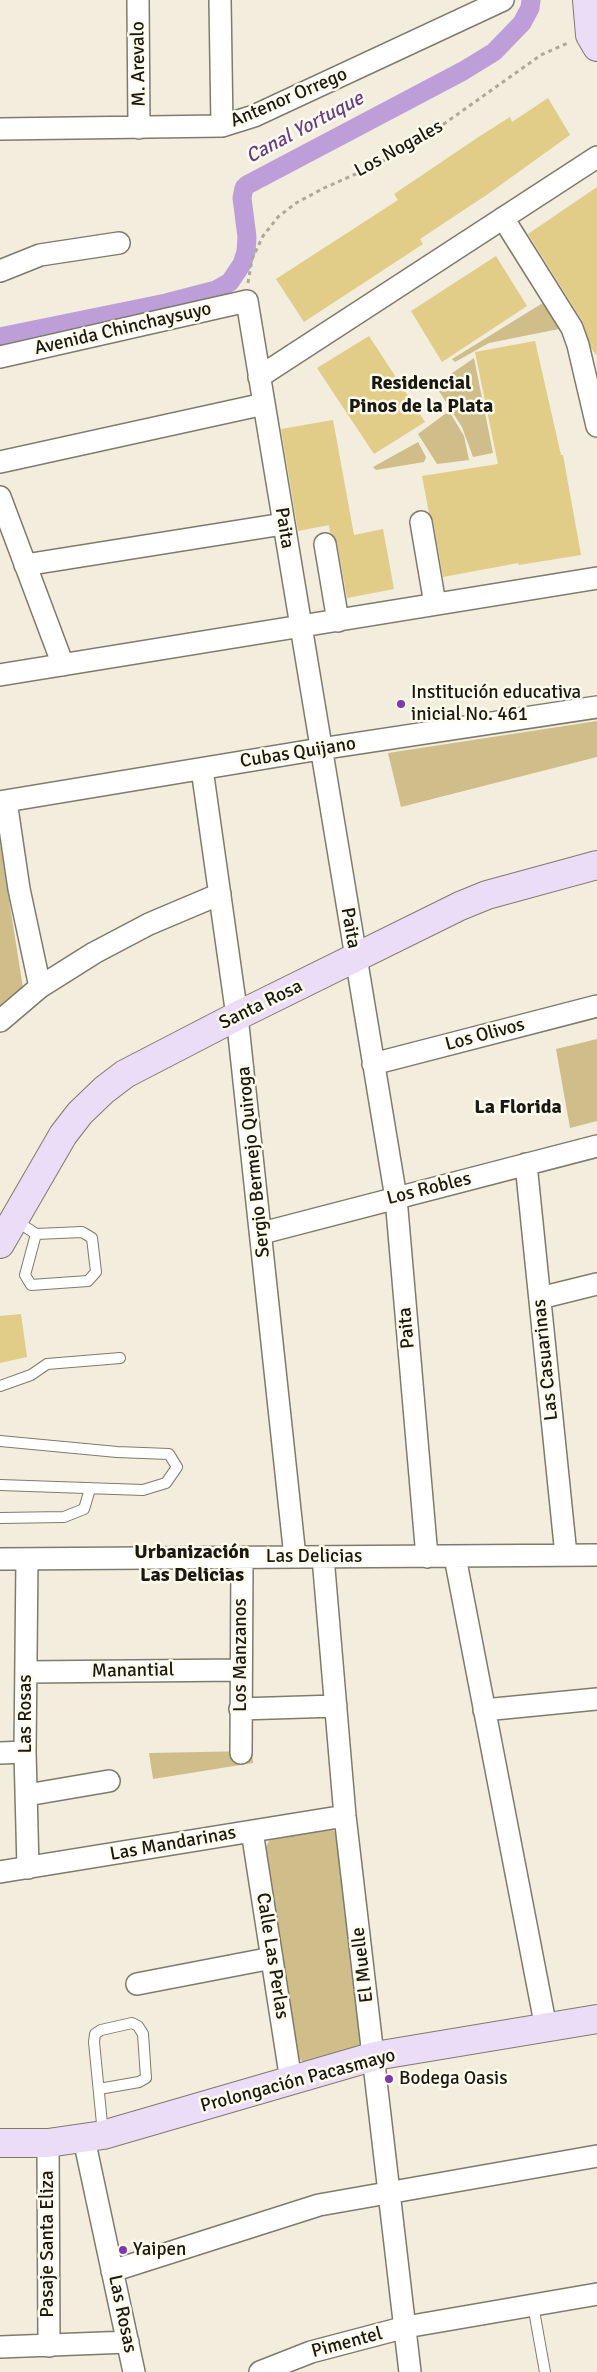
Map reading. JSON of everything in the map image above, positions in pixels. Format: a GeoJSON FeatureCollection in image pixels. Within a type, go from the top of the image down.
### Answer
{"type":"FeatureCollection","features":[{"type":"Feature","properties":{"kind":"street","name":"M. Arevalo"},"geometry":{"type":"LineString","coordinates":[[138,0],[139,128]]}},
{"type":"Feature","properties":{"kind":"street"},"geometry":{"type":"LineString","coordinates":[[220,0],[222,126]]}},
{"type":"Feature","properties":{"kind":"street","name":"Antenor Orrego"},"geometry":{"type":"LineString","coordinates":[[0,129],[222,126],[254,116],[503,0]]}},
{"type":"Feature","properties":{"kind":"street"},"geometry":{"type":"LineString","coordinates":[[586,0],[595,38]]}},
{"type":"Feature","properties":{"kind":"street"},"geometry":{"type":"LineString","coordinates":[[259,377],[597,157]]}},
{"type":"Feature","properties":{"kind":"street"},"geometry":{"type":"LineString","coordinates":[[503,218],[572,328],[578,345],[597,426]]}},
{"type":"Feature","properties":{"kind":"street"},"geometry":{"type":"LineString","coordinates":[[0,270],[40,256],[119,243]]}},
{"type":"Feature","properties":{"kind":"street","name":"Avenida Chinchaysuyo"},"geometry":{"type":"LineString","coordinates":[[0,357],[247,301]]}},
{"type":"Feature","properties":{"kind":"street","name":"Paita"},"geometry":{"type":"LineString","coordinates":[[247,301],[396,1198],[427,1557]]}},
{"type":"Feature","properties":{"kind":"street"},"geometry":{"type":"LineString","coordinates":[[0,462],[264,404]]}},
{"type":"Feature","properties":{"kind":"street"},"geometry":{"type":"LineString","coordinates":[[0,497],[63,665]]}},
{"type":"Feature","properties":{"kind":"street"},"geometry":{"type":"LineString","coordinates":[[420,522],[435,604]]}},
{"type":"Feature","properties":{"kind":"street"},"geometry":{"type":"LineString","coordinates":[[25,565],[283,524]]}},
{"type":"Feature","properties":{"kind":"street"},"geometry":{"type":"LineString","coordinates":[[326,544],[338,621]]}},
{"type":"Feature","properties":{"kind":"street"},"geometry":{"type":"LineString","coordinates":[[0,675],[597,578]]}},
{"type":"Feature","properties":{"kind":"street","name":"Cubas Quijano"},"geometry":{"type":"LineString","coordinates":[[3,802],[320,748],[597,707]]}},
{"type":"Feature","properties":{"kind":"street","name":"Sergio Bermejo Quiroga"},"geometry":{"type":"LineString","coordinates":[[202,769],[237,1016],[262,1232],[295,1557]]}},
{"type":"Feature","properties":{"kind":"street"},"geometry":{"type":"LineString","coordinates":[[3,802],[40,987]]}},
{"type":"Feature","properties":{"kind":"street","name":"Santa Rosa"},"geometry":{"type":"LineString","coordinates":[[0,1244],[63,1135],[80,1113],[104,1090],[125,1074],[149,1060],[356,959],[426,922],[487,895],[597,865]]}},
{"type":"Feature","properties":{"kind":"street"},"geometry":{"type":"LineString","coordinates":[[0,1021],[40,987],[94,953],[149,924],[220,894]]}},
{"type":"Feature","properties":{"kind":"street","name":"Los Olivos"},"geometry":{"type":"LineString","coordinates":[[373,1064],[597,1006]]}},
{"type":"Feature","properties":{"kind":"street","name":"Los Robles"},"geometry":{"type":"LineString","coordinates":[[262,1232],[597,1146]]}},
{"type":"Feature","properties":{"kind":"street","name":"Las Casuarinas"},"geometry":{"type":"LineString","coordinates":[[526,1164],[566,1555]]}},
{"type":"Feature","properties":{"kind":"street"},"geometry":{"type":"LineString","coordinates":[[540,1298],[597,1284]]}},
{"type":"Feature","properties":{"kind":"street","name":"Las Delicias"},"geometry":{"type":"LineString","coordinates":[[0,1559],[597,1555]]}},
{"type":"Feature","properties":{"kind":"street","name":"El Muelle"},"geometry":{"type":"LineString","coordinates":[[323,1557],[345,1816],[375,2056],[410,2372]]}},
{"type":"Feature","properties":{"kind":"street"},"geometry":{"type":"LineString","coordinates":[[455,1557],[546,2028]]}},
{"type":"Feature","properties":{"kind":"street","name":"Los Manzanos"},"geometry":{"type":"LineString","coordinates":[[241,1753],[242,1558]]}},
{"type":"Feature","properties":{"kind":"street","name":"Las Rosas"},"geometry":{"type":"LineString","coordinates":[[27,1559],[25,1752],[28,1868]]}},
{"type":"Feature","properties":{"kind":"street","name":"Manantial"},"geometry":{"type":"LineString","coordinates":[[26,1672],[241,1670]]}},
{"type":"Feature","properties":{"kind":"street"},"geometry":{"type":"LineString","coordinates":[[484,1710],[597,1699]]}},
{"type":"Feature","properties":{"kind":"street"},"geometry":{"type":"LineString","coordinates":[[240,1709],[336,1706]]}},
{"type":"Feature","properties":{"kind":"street"},"geometry":{"type":"LineString","coordinates":[[0,1753],[25,1752]]}},
{"type":"Feature","properties":{"kind":"street"},"geometry":{"type":"LineString","coordinates":[[26,1795],[109,1781]]}},
{"type":"Feature","properties":{"kind":"street","name":"Las Mandarinas"},"geometry":{"type":"LineString","coordinates":[[0,1872],[345,1816]]}},
{"type":"Feature","properties":{"kind":"street","name":"Calle Las Perlas"},"geometry":{"type":"LineString","coordinates":[[252,1831],[291,2081]]}},
{"type":"Feature","properties":{"kind":"street"},"geometry":{"type":"LineString","coordinates":[[138,1984],[272,1958]]}},
{"type":"Feature","properties":{"kind":"street","name":"Prolongación Pacasmayo"},"geometry":{"type":"LineString","coordinates":[[0,2143],[48,2143],[93,2137],[375,2056],[597,2019]]}},
{"type":"Feature","properties":{"kind":"street","name":"Las Rosas"},"geometry":{"type":"LineString","coordinates":[[93,2137],[112,2270],[134,2372]]}},
{"type":"Feature","properties":{"kind":"street","name":"Pasaje Santa Eliza"},"geometry":{"type":"LineString","coordinates":[[48,2143],[49,2346]]}},
{"type":"Feature","properties":{"kind":"street"},"geometry":{"type":"LineString","coordinates":[[112,2270],[319,2205],[597,2156]]}},
{"type":"Feature","properties":{"kind":"street","name":"Pimentel"},"geometry":{"type":"LineString","coordinates":[[260,2372],[311,2352],[406,2327],[597,2294]]}},
{"type":"Feature","properties":{"kind":"street"},"geometry":{"type":"LineString","coordinates":[[0,2347],[128,2342]]}},
{"type":"Feature","properties":{"kind":"lane"},"geometry":{"type":"LineString","coordinates":[[14,1219],[36,1234],[82,1232],[92,1238],[96,1272],[88,1281],[31,1285],[25,1275],[36,1234]]}},
{"type":"Feature","properties":{"kind":"lane"},"geometry":{"type":"LineString","coordinates":[[0,1386],[31,1375],[47,1364],[120,1358]]}},
{"type":"Feature","properties":{"kind":"lane"},"geometry":{"type":"LineString","coordinates":[[0,1440],[117,1452],[169,1454],[177,1467],[166,1483],[143,1490],[0,1485]]}},
{"type":"Feature","properties":{"kind":"lane"},"geometry":{"type":"LineString","coordinates":[[0,1518],[64,1517],[84,1510],[90,1489]]}},
{"type":"Feature","properties":{"kind":"lane"},"geometry":{"type":"LineString","coordinates":[[93,2137],[99,2089],[94,2034],[101,2030],[132,2023],[138,2026],[143,2034],[146,2078],[139,2082],[99,2089]]}},
{"type":"Feature","properties":{"kind":"lane"},"geometry":{"type":"LineString","coordinates":[[533,2305],[545,2372]]}},
{"type":"Feature","properties":{"kind":"path","name":"Los Nogales"},"geometry":{"type":"LineString","coordinates":[[247,301],[248,279],[252,259],[263,236],[278,217],[296,203],[324,188],[374,166],[424,138],[541,55],[595,38]]}},
{"type":"Feature","properties":{"kind":"shaded area"},"geometry":{"type":"Polygon","coordinates":[[[546,301],[560,325],[559,329],[489,343],[455,362],[452,359],[546,301]]]}},
{"type":"Feature","properties":{"kind":"shaded area"},"geometry":{"type":"Polygon","coordinates":[[[474,358],[493,453],[473,457],[462,427],[435,385],[474,358]]]}},
{"type":"Feature","properties":{"kind":"shaded area"},"geometry":{"type":"Polygon","coordinates":[[[449,411],[464,436],[469,460],[437,464],[418,434],[449,411]]]}},
{"type":"Feature","properties":{"kind":"shaded area"},"geometry":{"type":"Polygon","coordinates":[[[418,442],[426,457],[424,462],[376,470],[373,467],[418,442]]]}},
{"type":"Feature","properties":{"kind":"shaded area"},"geometry":{"type":"Polygon","coordinates":[[[597,721],[597,757],[401,807],[388,753],[597,721]]]}},
{"type":"Feature","properties":{"kind":"shaded area"},"geometry":{"type":"Polygon","coordinates":[[[0,843],[24,994],[0,1014],[0,843]]]}},
{"type":"Feature","properties":{"kind":"shaded area"},"geometry":{"type":"Polygon","coordinates":[[[597,1039],[597,1121],[570,1128],[556,1049],[597,1039]]]}},
{"type":"Feature","properties":{"kind":"shaded area"},"geometry":{"type":"Polygon","coordinates":[[[252,1751],[253,1763],[153,1779],[149,1753],[252,1751]]]}},
{"type":"Feature","properties":{"kind":"shaded area"},"geometry":{"type":"Polygon","coordinates":[[[332,1830],[336,1832],[338,1837],[362,2045],[305,2062],[298,2059],[265,1849],[270,1839],[332,1830]]]}},
{"type":"Feature","properties":{"kind":"building"},"geometry":{"type":"Polygon","coordinates":[[[548,98],[570,135],[488,194],[420,239],[423,244],[304,322],[276,279],[398,200],[394,194],[480,136],[510,117],[512,122],[548,98]]]}},
{"type":"Feature","properties":{"kind":"building"},"geometry":{"type":"Polygon","coordinates":[[[597,187],[597,356],[591,348],[583,322],[528,234],[597,187]]]}},
{"type":"Feature","properties":{"kind":"building"},"geometry":{"type":"Polygon","coordinates":[[[496,256],[527,306],[442,362],[411,311],[496,256]]]}},
{"type":"Feature","properties":{"kind":"building"},"geometry":{"type":"Polygon","coordinates":[[[369,336],[425,422],[374,454],[317,368],[369,336]]]}},
{"type":"Feature","properties":{"kind":"building"},"geometry":{"type":"Polygon","coordinates":[[[535,341],[561,455],[563,455],[581,555],[519,565],[518,563],[443,577],[433,520],[429,513],[422,476],[498,464],[475,352],[535,341]]]}},
{"type":"Feature","properties":{"kind":"building"},"geometry":{"type":"Polygon","coordinates":[[[333,420],[354,535],[383,529],[394,589],[347,598],[337,542],[330,533],[329,525],[298,531],[281,429],[333,420]]]}},
{"type":"Feature","properties":{"kind":"building"},"geometry":{"type":"Polygon","coordinates":[[[21,1314],[27,1357],[0,1363],[0,1316],[21,1314]]]}},
{"type":"Feature","properties":{"kind":"waterway","name":"Canal Yortuque"},"geometry":{"type":"LineString","coordinates":[[0,337],[166,303],[216,290],[230,282],[242,264],[246,252],[247,237],[242,198],[244,188],[247,185],[463,71],[494,52],[522,23],[530,8],[531,0]]}},
{"type":"Feature","properties":{"kind":"place","name":"Institución educativa inicial No. 461"},"geometry":{"type":"Point","coordinates":[401,704]}},
{"type":"Feature","properties":{"kind":"place","name":"Bodega Oasis"},"geometry":{"type":"Point","coordinates":[389,2079]}},
{"type":"Feature","properties":{"kind":"place","name":"Yaipen"},"geometry":{"type":"Point","coordinates":[123,2250]}},
{"type":"Feature","properties":{"kind":"district","name":"Residencial Pinos de la Plata"},"geometry":{"type":"Point","coordinates":[421,396]}},
{"type":"Feature","properties":{"kind":"district","name":"La Florida"},"geometry":{"type":"Point","coordinates":[518,1108]}},
{"type":"Feature","properties":{"kind":"district","name":"Urbanización Las Delicias"},"geometry":{"type":"Point","coordinates":[192,1564]}}]}
